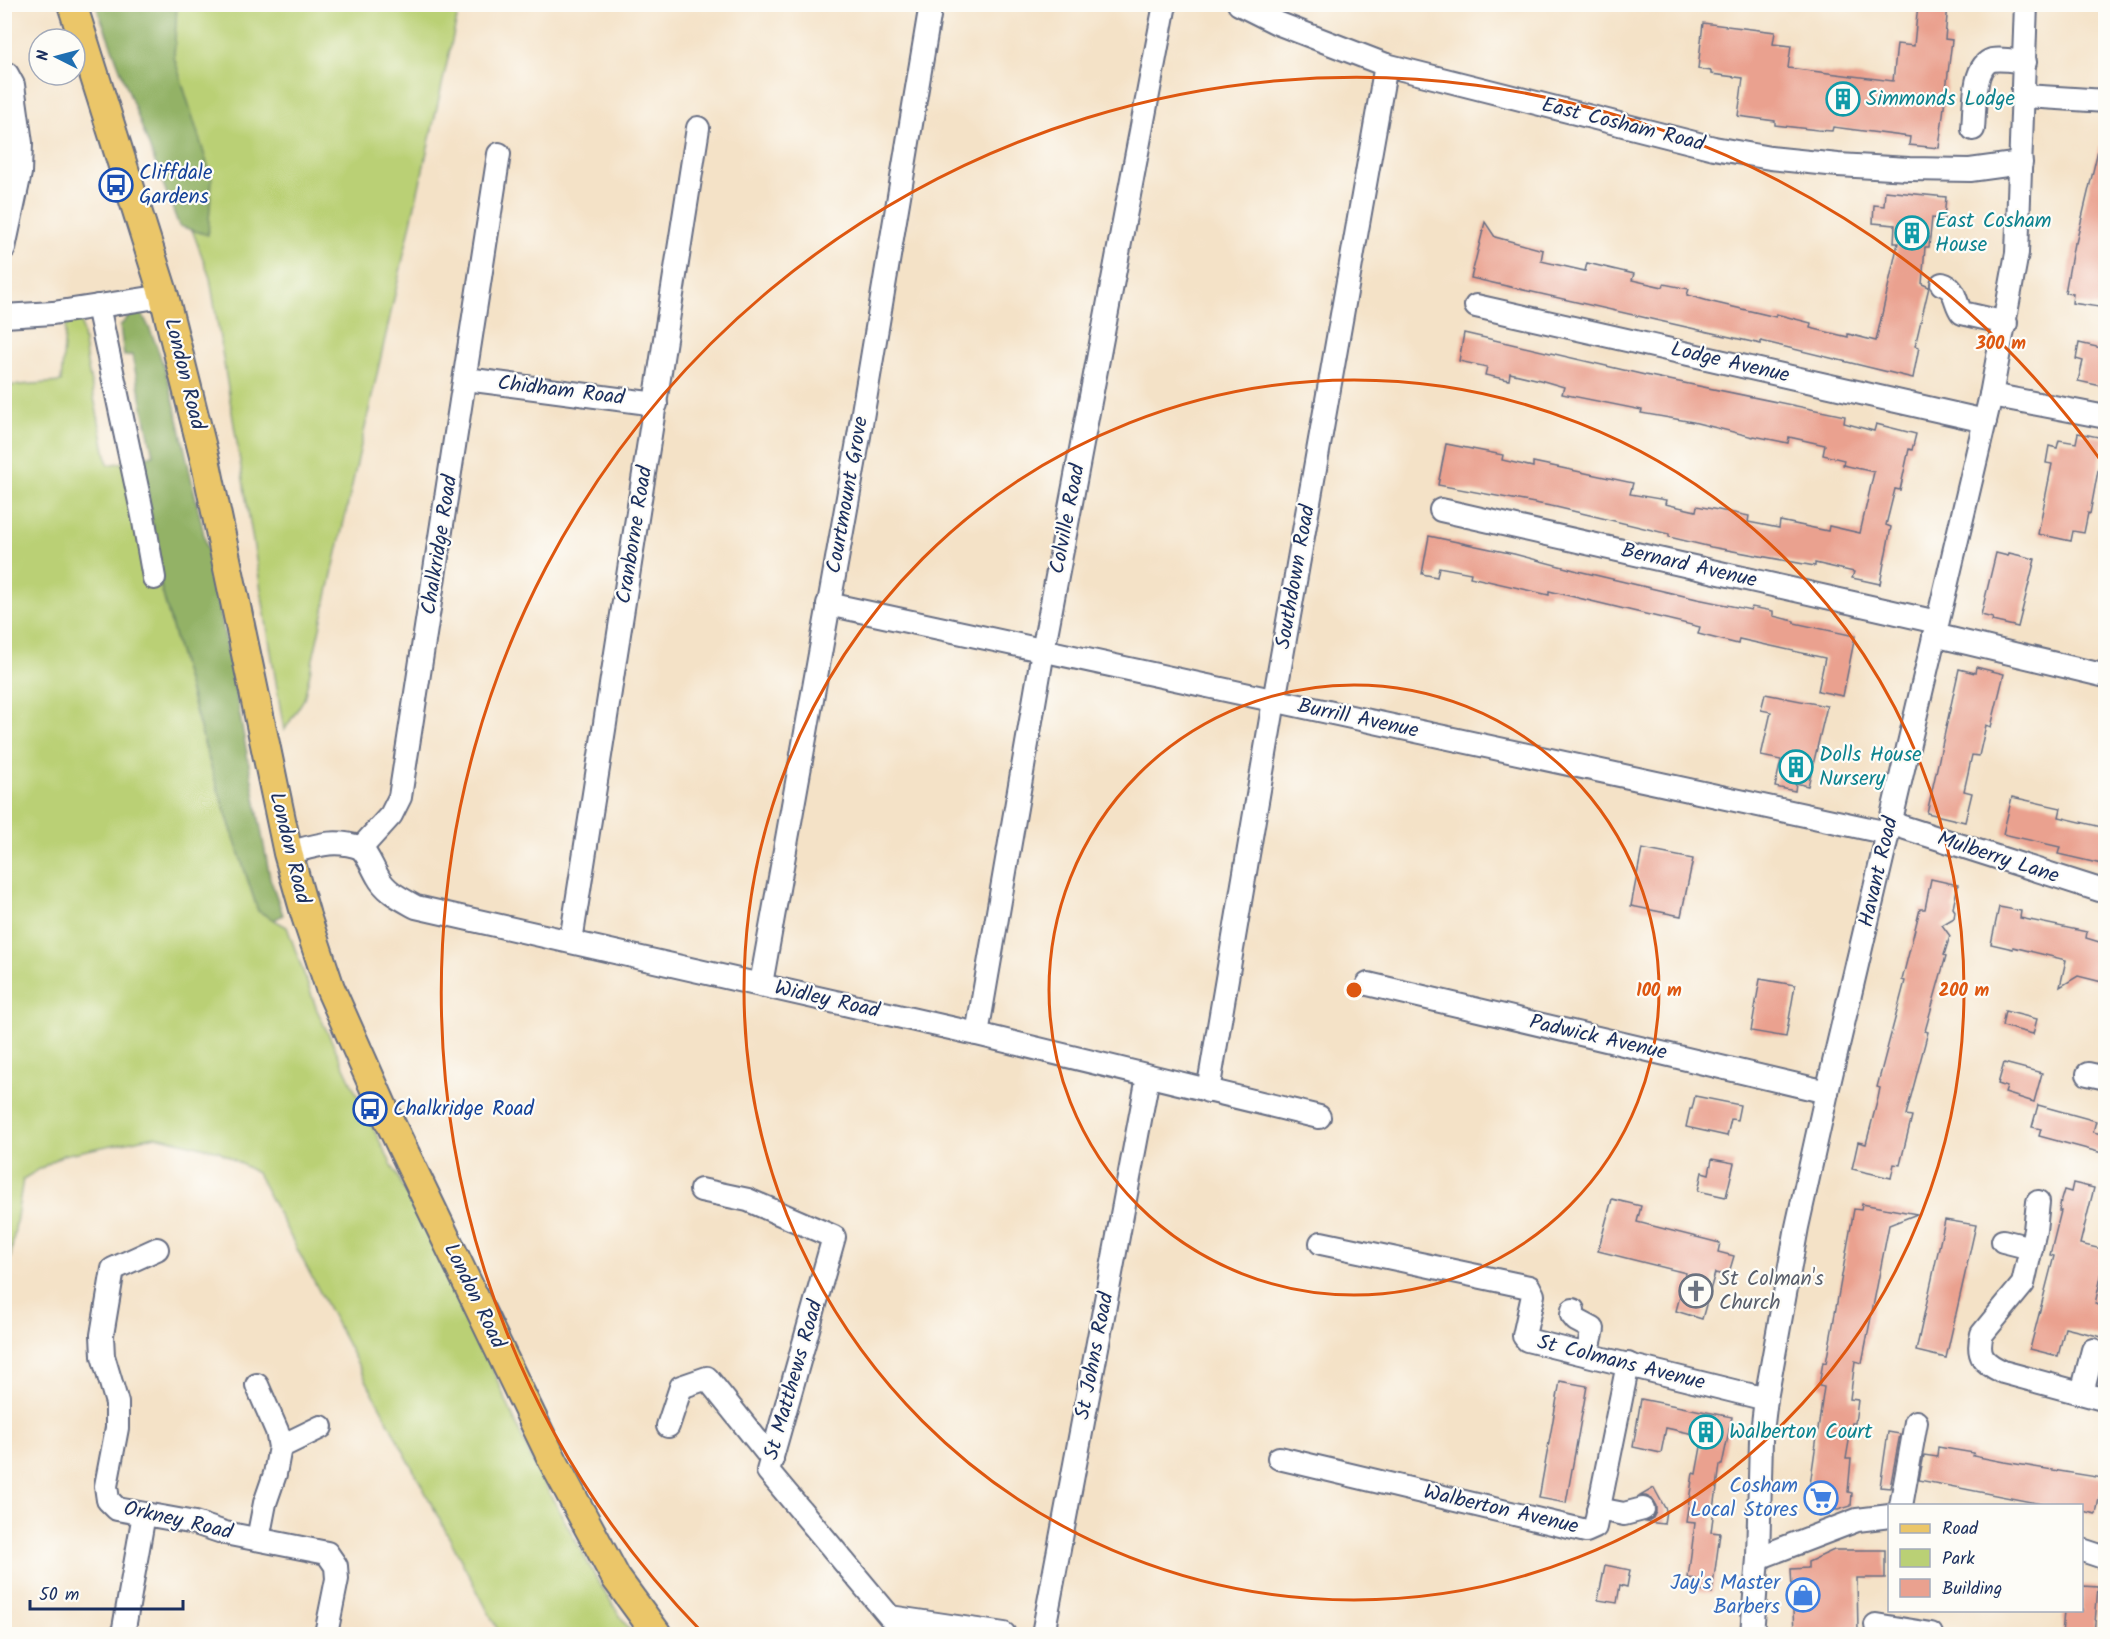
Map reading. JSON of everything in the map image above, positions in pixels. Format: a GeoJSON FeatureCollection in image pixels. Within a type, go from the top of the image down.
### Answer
{"type":"FeatureCollection","features":[{"type":"Feature","properties":{"kind":"main road","name":"London Road"},"geometry":{"type":"LineString","coordinates":[[72,4],[164,296],[206,464],[288,853],[330,988],[385,1112],[553,1461],[616,1578],[657,1635]]}},
{"type":"Feature","properties":{"kind":"street","name":"Courtmount Grove"},"geometry":{"type":"LineString","coordinates":[[761,984],[859,436],[931,4]]}},
{"type":"Feature","properties":{"kind":"street","name":"Colville Road"},"geometry":{"type":"LineString","coordinates":[[977,1034],[1043,651],[1165,4]]}},
{"type":"Feature","properties":{"kind":"street","name":"East Cosham Road"},"geometry":{"type":"LineString","coordinates":[[1239,4],[1277,23],[1386,65],[1667,138],[1714,148],[1770,158],[1838,165],[1960,170],[2021,163]]}},
{"type":"Feature","properties":{"kind":"street","name":"Havant Road"},"geometry":{"type":"LineString","coordinates":[[1752,1635],[1758,1558],[1761,1440],[1766,1399],[1797,1227],[2006,323],[2017,253],[2026,4]]}},
{"type":"Feature","properties":{"kind":"street"},"geometry":{"type":"LineString","coordinates":[[1973,129],[1977,85],[1984,64],[1994,60],[2025,62]]}},
{"type":"Feature","properties":{"kind":"street","name":"Southdown Road"},"geometry":{"type":"LineString","coordinates":[[1208,1090],[1386,65]]}},
{"type":"Feature","properties":{"kind":"street"},"geometry":{"type":"LineString","coordinates":[[4,248],[20,173],[21,143],[13,85],[7,74]]}},
{"type":"Feature","properties":{"kind":"street"},"geometry":{"type":"LineString","coordinates":[[2024,96],[2106,101]]}},
{"type":"Feature","properties":{"kind":"street","name":"Cranborne Road"},"geometry":{"type":"LineString","coordinates":[[571,941],[698,128]]}},
{"type":"Feature","properties":{"kind":"street","name":"Chalkridge Road"},"geometry":{"type":"LineString","coordinates":[[361,848],[391,815],[400,797],[499,154]]}},
{"type":"Feature","properties":{"kind":"street"},"geometry":{"type":"LineString","coordinates":[[1942,284],[1952,290],[1958,309],[1962,313],[2006,323]]}},
{"type":"Feature","properties":{"kind":"street"},"geometry":{"type":"LineString","coordinates":[[4,316],[53,313],[164,296]]}},
{"type":"Feature","properties":{"kind":"street"},"geometry":{"type":"LineString","coordinates":[[98,306],[154,578]]}},
{"type":"Feature","properties":{"kind":"street","name":"Lodge Avenue"},"geometry":{"type":"LineString","coordinates":[[1476,306],[1985,421]]}},
{"type":"Feature","properties":{"kind":"street","name":"Chidham Road"},"geometry":{"type":"LineString","coordinates":[[466,379],[656,404]]}},
{"type":"Feature","properties":{"kind":"street"},"geometry":{"type":"LineString","coordinates":[[1991,395],[2106,417]]}},
{"type":"Feature","properties":{"kind":"street","name":"Bernard Avenue"},"geometry":{"type":"LineString","coordinates":[[1441,510],[1935,629],[2106,676]]}},
{"type":"Feature","properties":{"kind":"street","name":"Burrill Avenue"},"geometry":{"type":"LineString","coordinates":[[828,604],[1274,701],[1889,828]]}},
{"type":"Feature","properties":{"kind":"street","name":"Mulberry Lane"},"geometry":{"type":"LineString","coordinates":[[1889,828],[2106,892]]}},
{"type":"Feature","properties":{"kind":"street"},"geometry":{"type":"LineString","coordinates":[[288,853],[332,842],[347,843],[361,848]]}},
{"type":"Feature","properties":{"kind":"street","name":"Widley Road"},"geometry":{"type":"LineString","coordinates":[[361,848],[370,859],[379,879],[391,893],[416,907],[977,1034],[1319,1117]]}},
{"type":"Feature","properties":{"kind":"street","name":"Padwick Avenue"},"geometry":{"type":"LineString","coordinates":[[1368,984],[1827,1092]]}},
{"type":"Feature","properties":{"kind":"street","name":"St Johns Road"},"geometry":{"type":"LineString","coordinates":[[1043,1635],[1148,1077]]}},
{"type":"Feature","properties":{"kind":"street","name":"St Matthews Road"},"geometry":{"type":"LineString","coordinates":[[700,1190],[748,1200],[834,1237],[768,1471],[890,1617],[1004,1635]]}},
{"type":"Feature","properties":{"kind":"street"},"geometry":{"type":"LineString","coordinates":[[2038,1202],[2023,1284],[1982,1334],[1980,1353],[1989,1365],[2003,1372],[2106,1400]]}},
{"type":"Feature","properties":{"kind":"street"},"geometry":{"type":"LineString","coordinates":[[2003,1241],[2031,1248]]}},
{"type":"Feature","properties":{"kind":"street","name":"St Colmans Avenue"},"geometry":{"type":"LineString","coordinates":[[1321,1243],[1529,1287],[1533,1295],[1524,1336],[1527,1340],[1766,1399]]}},
{"type":"Feature","properties":{"kind":"street","name":"Orkney Road"},"geometry":{"type":"LineString","coordinates":[[157,1248],[104,1265],[103,1356],[117,1403],[117,1428],[106,1486],[108,1500],[117,1509],[195,1523],[225,1533],[327,1553],[336,1566],[337,1579],[326,1635]]}},
{"type":"Feature","properties":{"kind":"street"},"geometry":{"type":"LineString","coordinates":[[1573,1310],[1572,1315],[1576,1320],[1593,1329],[1587,1354]]}},
{"type":"Feature","properties":{"kind":"street"},"geometry":{"type":"LineString","coordinates":[[2082,1393],[2093,1350]]}},
{"type":"Feature","properties":{"kind":"street","name":"Walberton Avenue"},"geometry":{"type":"LineString","coordinates":[[1279,1458],[1586,1531],[1591,1530],[1594,1527],[1628,1364]]}},
{"type":"Feature","properties":{"kind":"street"},"geometry":{"type":"LineString","coordinates":[[668,1426],[681,1387],[707,1378],[772,1459]]}},
{"type":"Feature","properties":{"kind":"street"},"geometry":{"type":"LineString","coordinates":[[257,1385],[277,1431],[280,1447],[258,1539]]}},
{"type":"Feature","properties":{"kind":"street"},"geometry":{"type":"LineString","coordinates":[[1901,1504],[1916,1422]]}},
{"type":"Feature","properties":{"kind":"street"},"geometry":{"type":"LineString","coordinates":[[280,1447],[321,1427]]}},
{"type":"Feature","properties":{"kind":"street"},"geometry":{"type":"LineString","coordinates":[[1598,1509],[1624,1514],[1643,1509]]}},
{"type":"Feature","properties":{"kind":"street"},"geometry":{"type":"LineString","coordinates":[[123,1635],[144,1514]]}},
{"type":"Feature","properties":{"kind":"street"},"geometry":{"type":"LineString","coordinates":[[1758,1558],[1857,1520],[1888,1516]]}},
{"type":"Feature","properties":{"kind":"street"},"geometry":{"type":"LineString","coordinates":[[2083,1550],[2106,1558]]}},
{"type":"Feature","properties":{"kind":"street"},"geometry":{"type":"LineString","coordinates":[[1876,1625],[1930,1635]]}},
{"type":"Feature","properties":{"kind":"green space"},"geometry":{"type":"Polygon","coordinates":[[[96,5],[177,5],[174,57],[212,179],[208,235],[179,226],[96,5]]]}},
{"type":"Feature","properties":{"kind":"green space"},"geometry":{"type":"Polygon","coordinates":[[[109,5],[460,5],[304,699],[284,731],[210,278],[109,5]]]}},
{"type":"Feature","properties":{"kind":"green space"},"geometry":{"type":"Polygon","coordinates":[[[142,313],[166,374],[203,531],[224,630],[270,878],[283,915],[274,920],[258,911],[212,771],[161,587],[143,458],[153,455],[132,355],[124,356],[120,326],[128,317],[142,313]]]}},
{"type":"Feature","properties":{"kind":"green space"},"geometry":{"type":"Polygon","coordinates":[[[81,320],[87,364],[108,465],[124,462],[148,583],[161,587],[212,771],[258,911],[287,927],[317,1010],[368,1118],[478,1336],[534,1465],[599,1583],[632,1634],[500,1634],[257,1173],[219,1151],[156,1136],[63,1155],[23,1179],[5,1292],[5,386],[61,382],[66,321],[81,320]]]}},
{"type":"Feature","properties":{"kind":"building","name":"Simmonds Lodge"},"geometry":{"type":"Polygon","coordinates":[[[1918,4],[1948,4],[1945,39],[1952,40],[1939,148],[1909,145],[1910,137],[1833,127],[1832,131],[1775,125],[1775,121],[1738,116],[1743,78],[1711,74],[1711,71],[1698,69],[1703,23],[1775,32],[1773,44],[1791,46],[1788,68],[1893,81],[1897,44],[1914,46],[1918,4]]]}},
{"type":"Feature","properties":{"kind":"building"},"geometry":{"type":"Polygon","coordinates":[[[2099,146],[2106,146],[2106,308],[2072,303],[2073,294],[2065,293],[2074,243],[2076,243],[2099,146]]]}},
{"type":"Feature","properties":{"kind":"building"},"geometry":{"type":"Polygon","coordinates":[[[1885,191],[1946,197],[1944,219],[1932,218],[1929,247],[1925,247],[1922,284],[1929,287],[1915,346],[1919,347],[1913,378],[1761,341],[1761,344],[1471,278],[1485,222],[1495,237],[1543,250],[1541,261],[1585,271],[1587,263],[1634,274],[1632,280],[1663,287],[1664,284],[1689,289],[1687,295],[1712,302],[1776,317],[1776,314],[1811,323],[1810,328],[1876,341],[1898,243],[1894,243],[1895,225],[1873,223],[1874,205],[1884,206],[1885,191]]]}},
{"type":"Feature","properties":{"kind":"building"},"geometry":{"type":"Polygon","coordinates":[[[1464,333],[1645,375],[1845,416],[1844,423],[1874,431],[1876,424],[1916,434],[1912,450],[1909,449],[1900,490],[1895,489],[1886,525],[1891,527],[1880,584],[1852,578],[1854,572],[1815,563],[1815,566],[1711,547],[1669,537],[1669,534],[1556,507],[1438,485],[1446,444],[1503,455],[1502,460],[1533,467],[1533,462],[1633,483],[1630,494],[1666,500],[1665,504],[1696,511],[1697,506],[1749,516],[1748,522],[1779,528],[1780,521],[1828,531],[1829,526],[1860,533],[1874,472],[1843,465],[1844,460],[1823,455],[1825,445],[1789,437],[1788,443],[1753,437],[1693,422],[1641,413],[1642,410],[1562,394],[1564,387],[1510,373],[1509,380],[1485,375],[1487,367],[1459,361],[1464,333]]]}},
{"type":"Feature","properties":{"kind":"building"},"geometry":{"type":"Polygon","coordinates":[[[2079,343],[2106,349],[2106,387],[2078,381],[2083,361],[2076,359],[2079,343]]]}},
{"type":"Feature","properties":{"kind":"building"},"geometry":{"type":"Polygon","coordinates":[[[2078,433],[2104,438],[2090,514],[2088,513],[2084,533],[2073,531],[2071,541],[2038,534],[2052,464],[2046,463],[2049,446],[2057,448],[2059,440],[2076,443],[2078,433]]]}},
{"type":"Feature","properties":{"kind":"building"},"geometry":{"type":"Polygon","coordinates":[[[1429,536],[1514,554],[1697,599],[1751,610],[1752,607],[1773,611],[1773,616],[1794,621],[1794,623],[1855,636],[1843,696],[1818,691],[1825,658],[1739,639],[1738,644],[1698,634],[1700,627],[1549,591],[1549,595],[1470,577],[1471,573],[1439,567],[1437,577],[1422,574],[1429,536]]]}},
{"type":"Feature","properties":{"kind":"building"},"geometry":{"type":"Polygon","coordinates":[[[1996,553],[2008,556],[2009,553],[2035,559],[2018,627],[1992,621],[1993,618],[1981,615],[1996,553]]]}},
{"type":"Feature","properties":{"kind":"building"},"geometry":{"type":"Polygon","coordinates":[[[1976,667],[2004,674],[1991,727],[1986,725],[1979,756],[1972,755],[1964,791],[1972,793],[1965,822],[1927,813],[1959,669],[1975,673],[1976,667]]]}},
{"type":"Feature","properties":{"kind":"building"},"geometry":{"type":"Polygon","coordinates":[[[1765,694],[1827,706],[1808,786],[1796,783],[1795,791],[1775,787],[1781,760],[1761,756],[1771,712],[1761,710],[1765,694]]]}},
{"type":"Feature","properties":{"kind":"building"},"geometry":{"type":"Polygon","coordinates":[[[2012,797],[2061,808],[2059,817],[2106,828],[2106,865],[2058,854],[2060,847],[2003,834],[2012,797]]]}},
{"type":"Feature","properties":{"kind":"building"},"geometry":{"type":"Polygon","coordinates":[[[1642,849],[1693,859],[1681,916],[1631,906],[1642,849]]]}},
{"type":"Feature","properties":{"kind":"building"},"geometry":{"type":"Polygon","coordinates":[[[1931,879],[1958,885],[1953,908],[1955,911],[1954,918],[1942,925],[1950,936],[1944,955],[1946,956],[1925,1031],[1928,1032],[1906,1115],[1912,1116],[1900,1165],[1894,1164],[1891,1178],[1852,1169],[1858,1142],[1866,1144],[1880,1088],[1877,1087],[1905,981],[1902,980],[1920,909],[1925,909],[1931,879]]]}},
{"type":"Feature","properties":{"kind":"building"},"geometry":{"type":"Polygon","coordinates":[[[1999,907],[2021,911],[2020,918],[2087,932],[2086,938],[2106,944],[2106,983],[2078,976],[2060,987],[2066,960],[1991,944],[1999,907]]]}},
{"type":"Feature","properties":{"kind":"building"},"geometry":{"type":"Polygon","coordinates":[[[1760,979],[1795,985],[1786,1037],[1751,1031],[1760,979]]]}},
{"type":"Feature","properties":{"kind":"building"},"geometry":{"type":"Polygon","coordinates":[[[2005,1011],[2037,1019],[2033,1034],[2002,1026],[2005,1011]]]}},
{"type":"Feature","properties":{"kind":"building"},"geometry":{"type":"Polygon","coordinates":[[[2004,1063],[2042,1073],[2034,1102],[2005,1093],[2007,1087],[1998,1084],[2004,1063]]]}},
{"type":"Feature","properties":{"kind":"building"},"geometry":{"type":"Polygon","coordinates":[[[1695,1096],[1740,1105],[1737,1120],[1731,1119],[1727,1136],[1686,1127],[1695,1096]]]}},
{"type":"Feature","properties":{"kind":"building"},"geometry":{"type":"Polygon","coordinates":[[[2038,1105],[2096,1121],[2093,1132],[2106,1135],[2106,1154],[2039,1136],[2041,1129],[2032,1127],[2038,1105]]]}},
{"type":"Feature","properties":{"kind":"building"},"geometry":{"type":"Polygon","coordinates":[[[1712,1159],[1734,1163],[1726,1197],[1698,1191],[1702,1172],[1709,1174],[1712,1159]]]}},
{"type":"Feature","properties":{"kind":"building"},"geometry":{"type":"Polygon","coordinates":[[[2073,1183],[2094,1188],[2080,1244],[2106,1250],[2106,1273],[2102,1272],[2095,1304],[2106,1307],[2106,1338],[2065,1328],[2058,1356],[2030,1349],[2054,1256],[2050,1255],[2061,1211],[2059,1211],[2061,1200],[2064,1190],[2071,1192],[2073,1183]]]}},
{"type":"Feature","properties":{"kind":"building"},"geometry":{"type":"Polygon","coordinates":[[[1612,1199],[1641,1206],[1637,1222],[1720,1243],[1718,1252],[1734,1256],[1728,1276],[1715,1273],[1702,1319],[1676,1311],[1686,1273],[1598,1251],[1612,1199]]]}},
{"type":"Feature","properties":{"kind":"building"},"geometry":{"type":"Polygon","coordinates":[[[1862,1204],[1917,1214],[1889,1225],[1862,1363],[1855,1361],[1850,1399],[1858,1400],[1846,1459],[1851,1459],[1848,1492],[1852,1493],[1851,1506],[1838,1510],[1807,1506],[1824,1387],[1819,1386],[1823,1362],[1826,1363],[1854,1209],[1861,1210],[1862,1204]]]}},
{"type":"Feature","properties":{"kind":"building"},"geometry":{"type":"Polygon","coordinates":[[[1945,1220],[1976,1225],[1946,1358],[1916,1351],[1945,1220]]]}},
{"type":"Feature","properties":{"kind":"building"},"geometry":{"type":"Polygon","coordinates":[[[1560,1381],[1587,1386],[1566,1503],[1539,1498],[1560,1381]]]}},
{"type":"Feature","properties":{"kind":"building"},"geometry":{"type":"Polygon","coordinates":[[[1641,1399],[1732,1417],[1722,1465],[1720,1465],[1711,1532],[1720,1533],[1712,1593],[1694,1590],[1696,1579],[1688,1578],[1695,1523],[1686,1522],[1693,1473],[1696,1474],[1703,1436],[1666,1428],[1661,1453],[1633,1447],[1641,1399]]]}},
{"type":"Feature","properties":{"kind":"building"},"geometry":{"type":"Polygon","coordinates":[[[1888,1432],[1900,1434],[1890,1488],[1880,1487],[1888,1432]]]}},
{"type":"Feature","properties":{"kind":"building"},"geometry":{"type":"Polygon","coordinates":[[[1938,1447],[1974,1453],[1973,1456],[2004,1462],[2103,1478],[2096,1514],[2083,1511],[2083,1504],[2041,1504],[1919,1480],[1924,1455],[1937,1457],[1938,1447]]]}},
{"type":"Feature","properties":{"kind":"building"},"geometry":{"type":"Polygon","coordinates":[[[1654,1488],[1666,1510],[1664,1524],[1646,1522],[1653,1518],[1656,1506],[1652,1499],[1640,1496],[1654,1488]]]}},
{"type":"Feature","properties":{"kind":"building"},"geometry":{"type":"Polygon","coordinates":[[[1834,1550],[1885,1550],[1885,1578],[1857,1578],[1858,1633],[1794,1632],[1791,1569],[1808,1568],[1808,1562],[1834,1550]]]}},
{"type":"Feature","properties":{"kind":"building"},"geometry":{"type":"Polygon","coordinates":[[[1605,1565],[1630,1570],[1627,1587],[1620,1585],[1617,1603],[1598,1600],[1605,1565]]]}},
{"type":"Feature","properties":{"kind":"building"},"geometry":{"type":"Polygon","coordinates":[[[2083,1586],[2098,1587],[2094,1635],[2062,1635],[2064,1612],[2083,1612],[2083,1586]]]}},
{"type":"Feature","properties":{"kind":"place","name":"Simmonds Lodge"},"geometry":{"type":"Point","coordinates":[1843,99]}},
{"type":"Feature","properties":{"kind":"place","name":"Cliffdale Gardens"},"geometry":{"type":"Point","coordinates":[116,185]}},
{"type":"Feature","properties":{"kind":"place","name":"East Cosham House"},"geometry":{"type":"Point","coordinates":[1912,233]}},
{"type":"Feature","properties":{"kind":"place","name":"Dolls House Nursery"},"geometry":{"type":"Point","coordinates":[1796,767]}},
{"type":"Feature","properties":{"kind":"place","name":"Chalkridge Road"},"geometry":{"type":"Point","coordinates":[370,1109]}},
{"type":"Feature","properties":{"kind":"place","name":"St Colman's Church"},"geometry":{"type":"Point","coordinates":[1696,1291]}},
{"type":"Feature","properties":{"kind":"place","name":"Walberton Court"},"geometry":{"type":"Point","coordinates":[1706,1432]}},
{"type":"Feature","properties":{"kind":"place","name":"Cosham Local Stores"},"geometry":{"type":"Point","coordinates":[1821,1498]}},
{"type":"Feature","properties":{"kind":"place","name":"Jay's Master Barbers"},"geometry":{"type":"Point","coordinates":[1803,1595]}}]}
